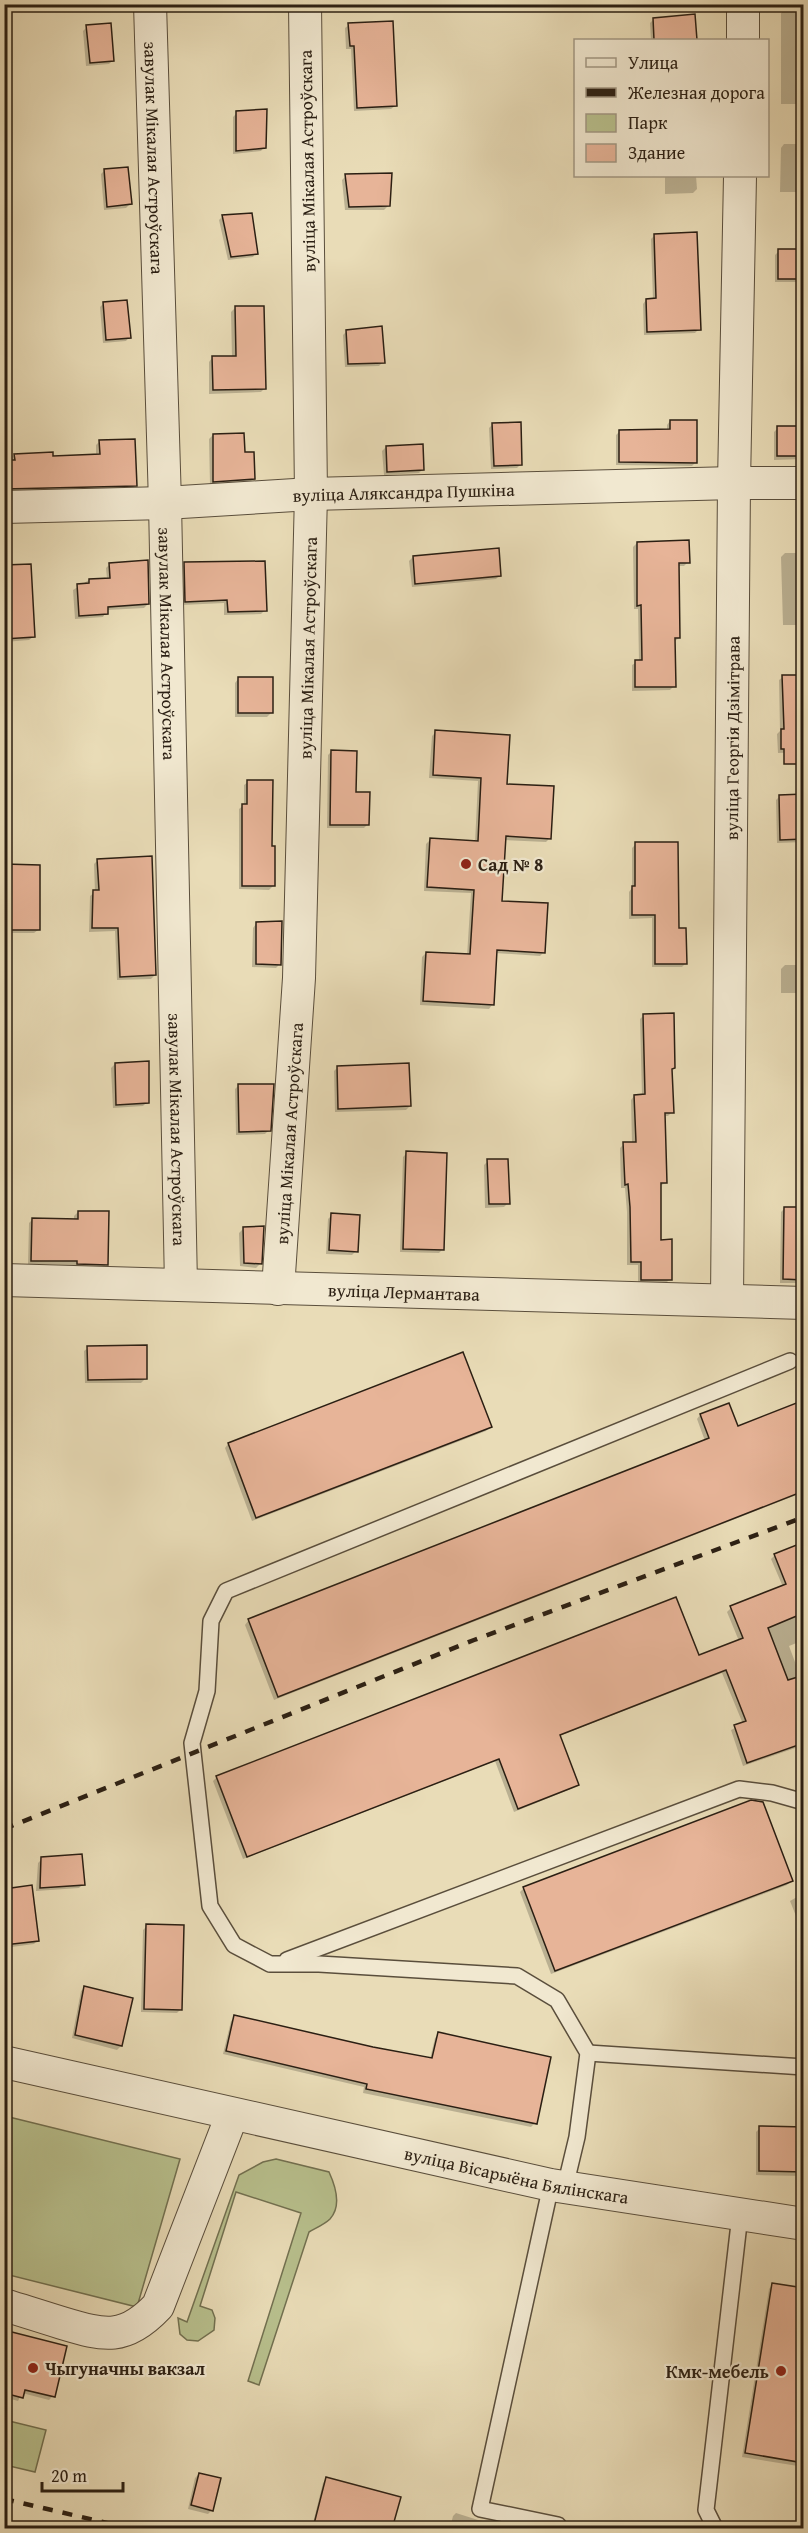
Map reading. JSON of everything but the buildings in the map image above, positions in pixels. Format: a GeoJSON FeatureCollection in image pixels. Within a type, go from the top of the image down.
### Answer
{"type":"FeatureCollection","features":[{"type":"Feature","properties":{"kind":"street","name":"завулак Мікалая Астроўскага"},"geometry":{"type":"LineString","coordinates":[[150,4],[165,503],[181,1285]]}},
{"type":"Feature","properties":{"kind":"street","name":"вуліца Мікалая Астроўскага"},"geometry":{"type":"LineString","coordinates":[[278,1289],[299,978],[311,494],[305,4]]}},
{"type":"Feature","properties":{"kind":"street"},"geometry":{"type":"LineString","coordinates":[[743,4],[743,39]]}},
{"type":"Feature","properties":{"kind":"street","name":"вуліца Георгія Дзімітрава"},"geometry":{"type":"LineString","coordinates":[[727,1300],[734,483],[740,177]]}},
{"type":"Feature","properties":{"kind":"street","name":"вуліца Аляксандра Пушкіна"},"geometry":{"type":"LineString","coordinates":[[4,507],[165,503],[311,494],[804,483]]}},
{"type":"Feature","properties":{"kind":"street","name":"вуліца Лермантава"},"geometry":{"type":"LineString","coordinates":[[4,1280],[804,1303]]}},
{"type":"Feature","properties":{"kind":"street","name":"вуліца Вісарыёна Бялінскага"},"geometry":{"type":"LineString","coordinates":[[4,2062],[232,2115],[558,2186],[804,2224]]}},
{"type":"Feature","properties":{"kind":"street"},"geometry":{"type":"LineString","coordinates":[[4,2305],[96,2333],[114,2334],[127,2329],[149,2315],[158,2306],[232,2115]]}},
{"type":"Feature","properties":{"kind":"lane"},"geometry":{"type":"LineString","coordinates":[[558,2525],[480,2509],[558,2186],[577,2137],[588,2053],[557,2000],[517,1976],[319,1964],[270,1964],[234,1945],[210,1906],[192,1743],[207,1691],[212,1621],[225,1591],[790,1361]]}},
{"type":"Feature","properties":{"kind":"lane"},"geometry":{"type":"LineString","coordinates":[[277,1964],[739,1789],[772,1793],[804,1802]]}},
{"type":"Feature","properties":{"kind":"lane"},"geometry":{"type":"LineString","coordinates":[[588,2053],[804,2067]]}},
{"type":"Feature","properties":{"kind":"lane"},"geometry":{"type":"LineString","coordinates":[[716,2529],[706,2510],[740,2215]]}},
{"type":"Feature","properties":{"kind":"green space"},"geometry":{"type":"Polygon","coordinates":[[[5,2116],[180,2159],[137,2307],[5,2274],[5,2116]]]}},
{"type":"Feature","properties":{"kind":"green space"},"geometry":{"type":"Polygon","coordinates":[[[276,2159],[329,2172],[337,2202],[330,2219],[309,2232],[259,2385],[248,2381],[301,2213],[236,2192],[200,2306],[212,2310],[215,2318],[214,2330],[198,2341],[187,2340],[180,2334],[178,2318],[187,2322],[239,2175],[263,2162],[276,2159]]]}},
{"type":"Feature","properties":{"kind":"green space"},"geometry":{"type":"Polygon","coordinates":[[[5,2420],[46,2430],[35,2472],[5,2465],[5,2420]]]}},
{"type":"Feature","properties":{"kind":"railway"},"geometry":{"type":"LineString","coordinates":[[4,1829],[474,1640],[804,1517]]}},
{"type":"Feature","properties":{"kind":"railway"},"geometry":{"type":"LineString","coordinates":[[4,2499],[129,2528]]}},
{"type":"Feature","properties":{"kind":"place","name":"Сад № 8"},"geometry":{"type":"Point","coordinates":[466,864]}},
{"type":"Feature","properties":{"kind":"place","name":"Чыгуначны вакзал"},"geometry":{"type":"Point","coordinates":[33,2368]}},
{"type":"Feature","properties":{"kind":"place","name":"Кмк-мебель"},"geometry":{"type":"Point","coordinates":[781,2371]}}]}
